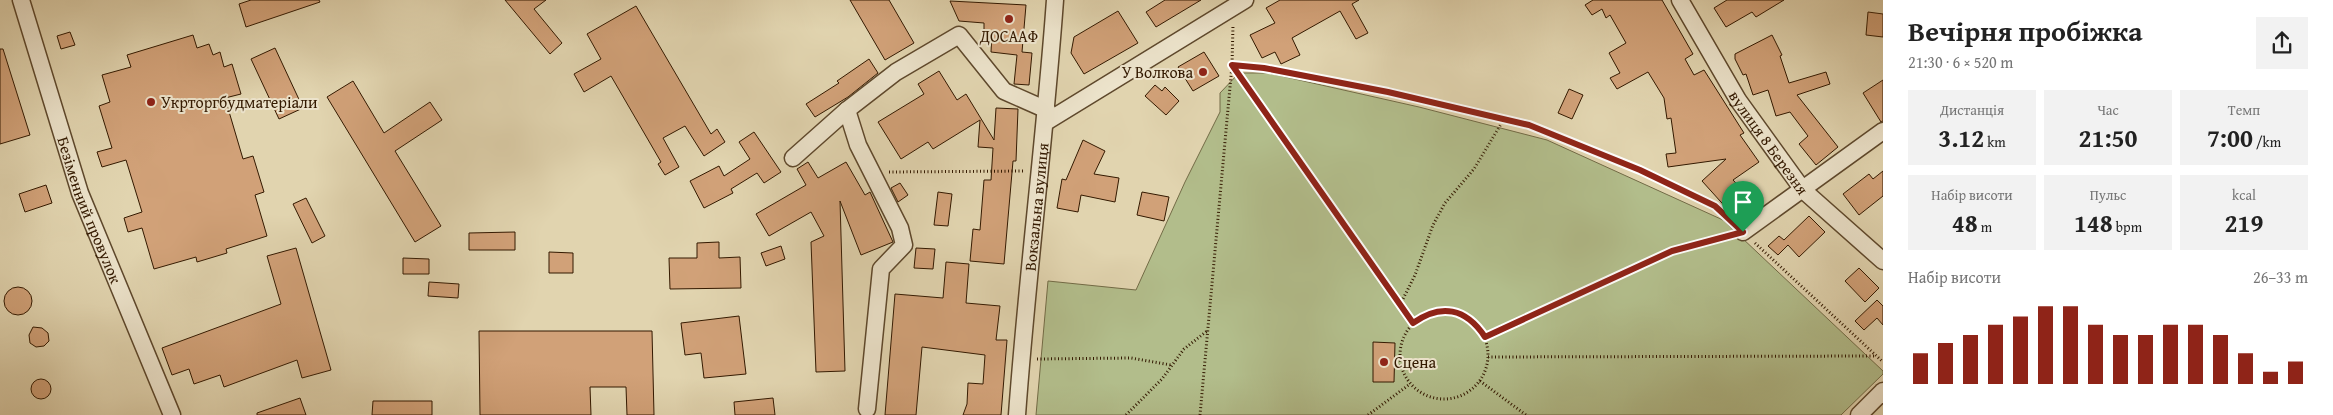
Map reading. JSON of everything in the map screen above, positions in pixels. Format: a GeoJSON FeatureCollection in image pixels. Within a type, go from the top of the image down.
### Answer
{"type":"FeatureCollection","features":[{"type":"Feature","properties":{"kind":"street","name":"Безіменний провулок"},"geometry":{"type":"LineString","coordinates":[[21,0],[80,193],[172,415]]}},
{"type":"Feature","properties":{"kind":"street","name":"Вокзальна вулиця"},"geometry":{"type":"LineString","coordinates":[[1018,415],[1047,116],[1053,0]]}},
{"type":"Feature","properties":{"kind":"street"},"geometry":{"type":"LineString","coordinates":[[793,158],[847,110],[896,72],[959,35],[1004,91],[1047,116],[1245,0]]}},
{"type":"Feature","properties":{"kind":"street","name":"вулиця 8 Березня"},"geometry":{"type":"LineString","coordinates":[[1680,0],[1738,100],[1803,190],[1883,261]]}},
{"type":"Feature","properties":{"kind":"street"},"geometry":{"type":"LineString","coordinates":[[847,110],[858,145],[900,228],[904,245],[881,269],[867,409]]}},
{"type":"Feature","properties":{"kind":"street"},"geometry":{"type":"LineString","coordinates":[[1743,232],[1883,130]]}},
{"type":"Feature","properties":{"kind":"street"},"geometry":{"type":"LineString","coordinates":[[1859,415],[1883,391]]}},
{"type":"Feature","properties":{"kind":"path"},"geometry":{"type":"LineString","coordinates":[[1200,415],[1232,65],[1234,20]]}},
{"type":"Feature","properties":{"kind":"path"},"geometry":{"type":"LineString","coordinates":[[1232,65],[1264,68],[1388,92],[1529,125],[1640,170],[1715,206],[1883,362]]}},
{"type":"Feature","properties":{"kind":"path"},"geometry":{"type":"LineString","coordinates":[[1232,65],[1413,323]]}},
{"type":"Feature","properties":{"kind":"path"},"geometry":{"type":"LineString","coordinates":[[1400,305],[1441,211],[1474,169],[1504,119]]}},
{"type":"Feature","properties":{"kind":"path"},"geometry":{"type":"LineString","coordinates":[[871,172],[1041,171]]}},
{"type":"Feature","properties":{"kind":"path"},"geometry":{"type":"LineString","coordinates":[[1485,337],[1672,251],[1743,232]]}},
{"type":"Feature","properties":{"kind":"path"},"geometry":{"type":"LineString","coordinates":[[1438,311],[1452,311],[1466,316],[1477,325],[1485,337],[1488,357],[1486,370],[1480,382],[1459,397],[1446,399],[1426,395],[1410,384],[1403,372],[1400,346],[1405,334],[1413,323],[1425,315],[1438,311]]}},
{"type":"Feature","properties":{"kind":"path"},"geometry":{"type":"LineString","coordinates":[[1126,415],[1162,379],[1184,349],[1208,330]]}},
{"type":"Feature","properties":{"kind":"path"},"geometry":{"type":"LineString","coordinates":[[1488,357],[1876,356]]}},
{"type":"Feature","properties":{"kind":"path"},"geometry":{"type":"LineString","coordinates":[[1034,359],[1131,358],[1171,366]]}},
{"type":"Feature","properties":{"kind":"path"},"geometry":{"type":"LineString","coordinates":[[1480,382],[1526,415]]}},
{"type":"Feature","properties":{"kind":"path"},"geometry":{"type":"LineString","coordinates":[[1368,415],[1410,384]]}},
{"type":"Feature","properties":{"kind":"green space"},"geometry":{"type":"Polygon","coordinates":[[[1239,73],[1268,73],[1419,107],[1547,140],[1723,220],[1883,371],[1883,374],[1841,415],[1036,415],[1048,281],[1136,290],[1185,182],[1220,112],[1220,93],[1239,73]]]}},
{"type":"Feature","properties":{"kind":"building"},"geometry":{"type":"Polygon","coordinates":[[[251,0],[319,0],[320,2],[246,27],[239,4],[251,0]]]}},
{"type":"Feature","properties":{"kind":"building"},"geometry":{"type":"Polygon","coordinates":[[[505,0],[546,0],[534,9],[562,43],[550,54],[505,0]]]}},
{"type":"Feature","properties":{"kind":"building"},"geometry":{"type":"Polygon","coordinates":[[[850,0],[889,0],[914,43],[885,60],[850,0]]]}},
{"type":"Feature","properties":{"kind":"building"},"geometry":{"type":"Polygon","coordinates":[[[1165,0],[1201,0],[1156,27],[1146,12],[1165,0]]]}},
{"type":"Feature","properties":{"kind":"building"},"geometry":{"type":"Polygon","coordinates":[[[1280,0],[1359,0],[1352,4],[1368,33],[1356,39],[1340,11],[1292,38],[1300,55],[1281,64],[1275,52],[1262,58],[1250,35],[1275,23],[1266,8],[1280,0]]]}},
{"type":"Feature","properties":{"kind":"building"},"geometry":{"type":"Polygon","coordinates":[[[1593,0],[1662,0],[1693,54],[1685,59],[1694,75],[1704,70],[1744,133],[1740,135],[1759,162],[1733,180],[1748,196],[1730,212],[1702,181],[1726,159],[1668,167],[1666,154],[1676,153],[1671,118],[1667,119],[1664,98],[1648,72],[1617,89],[1610,78],[1620,73],[1609,53],[1626,43],[1610,15],[1606,18],[1602,9],[1592,15],[1585,5],[1593,0]]]}},
{"type":"Feature","properties":{"kind":"building"},"geometry":{"type":"Polygon","coordinates":[[[1727,0],[1784,0],[1756,17],[1752,12],[1726,27],[1714,8],[1727,0]]]}},
{"type":"Feature","properties":{"kind":"building"},"geometry":{"type":"Polygon","coordinates":[[[950,1],[1026,5],[1022,52],[1032,53],[1029,85],[1014,84],[1017,55],[991,52],[992,33],[984,33],[984,23],[959,21],[950,1]]]}},
{"type":"Feature","properties":{"kind":"building"},"geometry":{"type":"Polygon","coordinates":[[[636,6],[711,134],[717,129],[725,142],[704,156],[685,126],[663,138],[679,167],[665,175],[658,164],[661,162],[611,76],[584,92],[574,74],[601,59],[587,34],[636,6]]]}},
{"type":"Feature","properties":{"kind":"building"},"geometry":{"type":"Polygon","coordinates":[[[1118,11],[1138,43],[1084,74],[1071,53],[1074,37],[1118,11]]]}},
{"type":"Feature","properties":{"kind":"building"},"geometry":{"type":"Polygon","coordinates":[[[1868,12],[1883,14],[1883,37],[1866,35],[1868,12]]]}},
{"type":"Feature","properties":{"kind":"building"},"geometry":{"type":"Polygon","coordinates":[[[70,32],[75,45],[61,49],[57,36],[70,32]]]}},
{"type":"Feature","properties":{"kind":"building"},"geometry":{"type":"Polygon","coordinates":[[[193,35],[197,48],[209,44],[213,55],[220,52],[224,67],[232,64],[241,94],[225,98],[243,159],[253,156],[264,192],[255,195],[267,236],[226,249],[227,253],[197,262],[196,257],[154,269],[142,228],[128,232],[124,218],[142,212],[126,160],[102,167],[97,152],[112,148],[99,106],[110,102],[102,75],[131,67],[127,55],[193,35]]]}},
{"type":"Feature","properties":{"kind":"building"},"geometry":{"type":"Polygon","coordinates":[[[1772,35],[1782,55],[1780,56],[1789,83],[1826,72],[1830,84],[1797,95],[1838,147],[1816,165],[1799,144],[1808,136],[1790,112],[1776,116],[1768,90],[1753,95],[1746,74],[1743,75],[1735,59],[1735,54],[1772,35]]]}},
{"type":"Feature","properties":{"kind":"building"},"geometry":{"type":"Polygon","coordinates":[[[275,48],[303,108],[279,119],[251,59],[275,48]]]}},
{"type":"Feature","properties":{"kind":"building"},"geometry":{"type":"Polygon","coordinates":[[[0,49],[3,49],[30,135],[0,144],[0,49]]]}},
{"type":"Feature","properties":{"kind":"building"},"geometry":{"type":"Polygon","coordinates":[[[1204,52],[1219,76],[1193,91],[1178,67],[1204,52]]]}},
{"type":"Feature","properties":{"kind":"building"},"geometry":{"type":"Polygon","coordinates":[[[869,59],[878,73],[848,97],[815,117],[806,104],[839,83],[837,81],[869,59]]]}},
{"type":"Feature","properties":{"kind":"building"},"geometry":{"type":"Polygon","coordinates":[[[939,71],[957,100],[966,94],[994,140],[996,108],[1018,109],[1016,161],[1013,161],[1004,264],[970,261],[973,229],[980,230],[984,180],[991,180],[993,148],[978,147],[980,120],[933,149],[928,142],[901,159],[878,122],[924,94],[918,84],[939,71]]]}},
{"type":"Feature","properties":{"kind":"building"},"geometry":{"type":"Polygon","coordinates":[[[1883,80],[1883,121],[1881,122],[1863,93],[1883,80]]]}},
{"type":"Feature","properties":{"kind":"building"},"geometry":{"type":"Polygon","coordinates":[[[353,81],[384,133],[430,102],[442,120],[395,151],[441,226],[415,242],[327,97],[353,81]]]}},
{"type":"Feature","properties":{"kind":"building"},"geometry":{"type":"Polygon","coordinates":[[[1155,85],[1162,91],[1165,87],[1179,101],[1166,115],[1145,96],[1155,85]]]}},
{"type":"Feature","properties":{"kind":"building"},"geometry":{"type":"Polygon","coordinates":[[[1569,89],[1583,95],[1572,119],[1558,113],[1569,89]]]}},
{"type":"Feature","properties":{"kind":"building"},"geometry":{"type":"Polygon","coordinates":[[[754,132],[781,172],[764,183],[757,173],[731,189],[733,193],[704,208],[690,181],[719,166],[724,176],[750,159],[739,142],[754,132]]]}},
{"type":"Feature","properties":{"kind":"building"},"geometry":{"type":"Polygon","coordinates":[[[1083,140],[1105,151],[1094,174],[1119,178],[1115,202],[1081,195],[1078,212],[1057,208],[1062,179],[1066,180],[1083,140]]]}},
{"type":"Feature","properties":{"kind":"building"},"geometry":{"type":"Polygon","coordinates":[[[808,162],[818,178],[846,162],[865,195],[870,192],[893,242],[861,255],[840,201],[845,371],[816,372],[811,242],[824,236],[811,212],[769,236],[756,214],[806,185],[797,169],[808,162]]]}},
{"type":"Feature","properties":{"kind":"building"},"geometry":{"type":"Polygon","coordinates":[[[1883,171],[1883,196],[1859,215],[1843,194],[1869,174],[1873,179],[1883,171]]]}},
{"type":"Feature","properties":{"kind":"building"},"geometry":{"type":"Polygon","coordinates":[[[900,183],[908,195],[898,202],[891,188],[900,183]]]}},
{"type":"Feature","properties":{"kind":"building"},"geometry":{"type":"Polygon","coordinates":[[[46,185],[52,203],[25,212],[19,194],[46,185]]]}},
{"type":"Feature","properties":{"kind":"building"},"geometry":{"type":"Polygon","coordinates":[[[938,192],[952,194],[948,226],[934,225],[938,192]]]}},
{"type":"Feature","properties":{"kind":"building"},"geometry":{"type":"Polygon","coordinates":[[[1142,192],[1169,197],[1164,221],[1137,215],[1142,192]]]}},
{"type":"Feature","properties":{"kind":"building"},"geometry":{"type":"Polygon","coordinates":[[[306,198],[325,236],[312,243],[293,204],[306,198]]]}},
{"type":"Feature","properties":{"kind":"building"},"geometry":{"type":"Polygon","coordinates":[[[1809,216],[1825,232],[1799,257],[1788,245],[1778,255],[1768,246],[1779,236],[1784,240],[1809,216]]]}},
{"type":"Feature","properties":{"kind":"building"},"geometry":{"type":"Polygon","coordinates":[[[515,232],[515,250],[469,250],[469,233],[515,232]]]}},
{"type":"Feature","properties":{"kind":"building"},"geometry":{"type":"Polygon","coordinates":[[[719,242],[719,258],[740,257],[741,288],[670,289],[669,258],[697,258],[697,243],[719,242]]]}},
{"type":"Feature","properties":{"kind":"building"},"geometry":{"type":"Polygon","coordinates":[[[781,246],[785,259],[766,266],[761,253],[781,246]]]}},
{"type":"Feature","properties":{"kind":"building"},"geometry":{"type":"Polygon","coordinates":[[[296,248],[331,370],[302,378],[297,360],[224,387],[220,375],[194,384],[189,369],[172,375],[162,348],[281,304],[267,256],[296,248]]]}},
{"type":"Feature","properties":{"kind":"building"},"geometry":{"type":"Polygon","coordinates":[[[916,248],[935,249],[933,269],[914,268],[916,248]]]}},
{"type":"Feature","properties":{"kind":"building"},"geometry":{"type":"Polygon","coordinates":[[[549,252],[573,253],[573,273],[549,273],[549,252]]]}},
{"type":"Feature","properties":{"kind":"building"},"geometry":{"type":"Polygon","coordinates":[[[403,258],[429,259],[429,274],[403,274],[403,258]]]}},
{"type":"Feature","properties":{"kind":"building"},"geometry":{"type":"Polygon","coordinates":[[[946,262],[969,264],[966,303],[1000,306],[996,340],[1007,340],[1001,415],[963,415],[967,404],[968,383],[983,384],[985,355],[922,347],[916,415],[885,415],[895,294],[943,298],[946,262]]]}},
{"type":"Feature","properties":{"kind":"building"},"geometry":{"type":"Polygon","coordinates":[[[1859,268],[1879,288],[1865,302],[1845,281],[1859,268]]]}},
{"type":"Feature","properties":{"kind":"building"},"geometry":{"type":"Polygon","coordinates":[[[429,282],[459,284],[458,298],[428,296],[429,282]]]}},
{"type":"Feature","properties":{"kind":"building"},"geometry":{"type":"Polygon","coordinates":[[[18,287],[28,291],[32,301],[28,311],[18,315],[8,311],[4,301],[8,291],[18,287]]]}},
{"type":"Feature","properties":{"kind":"building"},"geometry":{"type":"Polygon","coordinates":[[[1877,300],[1883,306],[1883,325],[1877,318],[1864,330],[1855,321],[1877,300]]]}},
{"type":"Feature","properties":{"kind":"building"},"geometry":{"type":"Polygon","coordinates":[[[739,316],[746,374],[704,378],[701,353],[685,355],[681,323],[739,316]]]}},
{"type":"Feature","properties":{"kind":"building"},"geometry":{"type":"Polygon","coordinates":[[[33,327],[42,328],[48,333],[49,341],[44,346],[36,347],[30,343],[29,335],[33,327]]]}},
{"type":"Feature","properties":{"kind":"building"},"geometry":{"type":"Polygon","coordinates":[[[479,331],[652,331],[654,415],[627,415],[626,387],[590,387],[591,415],[480,415],[479,331]]]}},
{"type":"Feature","properties":{"kind":"building","name":"Сцена"},"geometry":{"type":"Polygon","coordinates":[[[1373,342],[1395,343],[1394,382],[1373,382],[1373,342]]]}},
{"type":"Feature","properties":{"kind":"building"},"geometry":{"type":"Polygon","coordinates":[[[41,379],[48,382],[51,389],[48,396],[41,399],[34,396],[31,389],[34,382],[41,379]]]}},
{"type":"Feature","properties":{"kind":"building"},"geometry":{"type":"Polygon","coordinates":[[[300,398],[306,415],[257,415],[257,413],[300,398]]]}},
{"type":"Feature","properties":{"kind":"building"},"geometry":{"type":"Polygon","coordinates":[[[773,398],[775,415],[735,415],[734,402],[773,398]]]}},
{"type":"Feature","properties":{"kind":"building"},"geometry":{"type":"Polygon","coordinates":[[[373,401],[432,401],[432,415],[372,415],[373,401]]]}},
{"type":"Feature","properties":{"kind":"place","name":"ДОСААФ"},"geometry":{"type":"Point","coordinates":[1009,19]}},
{"type":"Feature","properties":{"kind":"place","name":"У Волкова"},"geometry":{"type":"Point","coordinates":[1203,72]}},
{"type":"Feature","properties":{"kind":"place","name":"Укрторгбудматеріали"},"geometry":{"type":"Point","coordinates":[151,102]}},
{"type":"Feature","properties":{"kind":"place","name":"Сцена"},"geometry":{"type":"Point","coordinates":[1384,362]}},
{"type":"Feature","properties":{"kind":"route"},"geometry":{"type":"LineString","coordinates":[[1232,65],[1264,68],[1388,92],[1529,125],[1640,170],[1715,206],[1743,232],[1672,251],[1485,337],[1477,325],[1466,316],[1452,311],[1438,311],[1425,315],[1413,323],[1232,65]]}}]}
